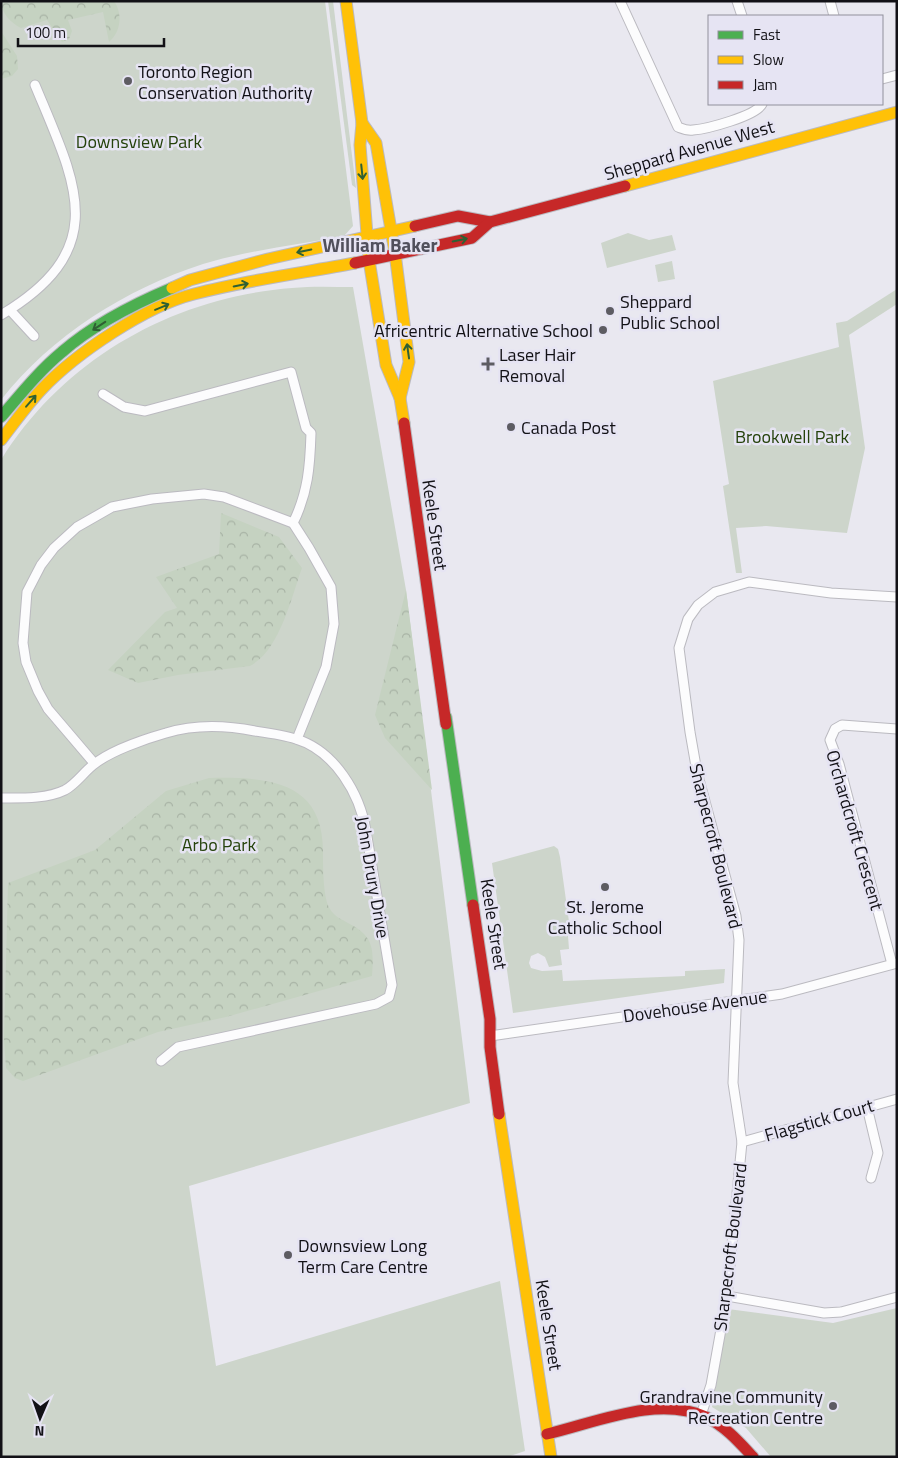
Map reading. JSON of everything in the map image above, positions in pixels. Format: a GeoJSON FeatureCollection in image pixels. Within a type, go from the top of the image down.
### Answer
{"type":"FeatureCollection","features":[{"type":"Feature","properties":{"kind":"main road","name":"Keele Street"},"geometry":{"type":"LineString","coordinates":[[346,1],[362,123],[360,145],[369,238],[369,260],[386,366],[400,398],[490,1019],[490,1036],[508,1175],[551,1457]]}},
{"type":"Feature","properties":{"kind":"main road","name":"Sheppard Avenue West"},"geometry":{"type":"LineString","coordinates":[[1,417],[34,379],[63,351],[130,306],[190,280],[228,268],[369,238],[458,216],[490,222],[897,112]]}},
{"type":"Feature","properties":{"kind":"main road","name":"Keele Street"},"geometry":{"type":"LineString","coordinates":[[362,123],[376,143],[395,253],[410,362],[400,398]]}},
{"type":"Feature","properties":{"kind":"main road","name":"Sheppard Avenue West"},"geometry":{"type":"LineString","coordinates":[[1,440],[41,390],[76,358],[114,332],[151,312],[193,294],[472,238],[490,222]]}},
{"type":"Feature","properties":{"kind":"main road"},"geometry":{"type":"LineString","coordinates":[[548,1434],[654,1408],[678,1409],[701,1415],[731,1433],[753,1457]]}},
{"type":"Feature","properties":{"kind":"street"},"geometry":{"type":"LineString","coordinates":[[620,1],[678,127],[694,130],[750,114],[760,109],[762,105]]}},
{"type":"Feature","properties":{"kind":"street"},"geometry":{"type":"LineString","coordinates":[[738,1],[742,15]]}},
{"type":"Feature","properties":{"kind":"street"},"geometry":{"type":"LineString","coordinates":[[830,1],[834,15]]}},
{"type":"Feature","properties":{"kind":"street"},"geometry":{"type":"LineString","coordinates":[[883,79],[897,75]]}},
{"type":"Feature","properties":{"kind":"street"},"geometry":{"type":"LineString","coordinates":[[1,315],[46,284],[59,269],[74,234],[76,217],[75,198],[63,153],[36,85]]}},
{"type":"Feature","properties":{"kind":"street"},"geometry":{"type":"LineString","coordinates":[[10,310],[34,336]]}},
{"type":"Feature","properties":{"kind":"street"},"geometry":{"type":"LineString","coordinates":[[103,394],[124,407],[145,411],[292,372],[306,428],[310,433],[310,468],[307,489],[293,523]]}},
{"type":"Feature","properties":{"kind":"street"},"geometry":{"type":"LineString","coordinates":[[94,764],[48,709],[38,691],[24,653],[27,592],[54,548],[77,527],[103,511],[152,499],[214,494],[264,510],[293,523],[326,577],[331,587],[334,612],[330,656],[297,739]]}},
{"type":"Feature","properties":{"kind":"street","name":"Sharpecroft Boulevard"},"geometry":{"type":"LineString","coordinates":[[701,1415],[711,1385],[727,1296],[742,1142],[733,1083],[738,927],[693,752],[679,654],[683,629],[693,610],[710,595],[724,588],[749,582],[831,593],[897,597]]}},
{"type":"Feature","properties":{"kind":"street","name":"Orchardcroft Crescent"},"geometry":{"type":"LineString","coordinates":[[894,963],[839,764],[830,740],[835,729],[842,725],[897,729]]}},
{"type":"Feature","properties":{"kind":"street","name":"John Drury Drive"},"geometry":{"type":"LineString","coordinates":[[1,798],[44,795],[62,791],[72,786],[94,764],[165,733],[198,726],[245,729],[297,739],[334,764],[354,793],[363,810],[391,992],[383,1001],[376,1004],[178,1047],[161,1061]]}},
{"type":"Feature","properties":{"kind":"street","name":"Dovehouse Avenue"},"geometry":{"type":"LineString","coordinates":[[490,1036],[806,990],[894,963]]}},
{"type":"Feature","properties":{"kind":"street","name":"Flagstick Court"},"geometry":{"type":"LineString","coordinates":[[742,1142],[897,1098]]}},
{"type":"Feature","properties":{"kind":"street"},"geometry":{"type":"LineString","coordinates":[[867,1107],[878,1153],[871,1178]]}},
{"type":"Feature","properties":{"kind":"street"},"geometry":{"type":"LineString","coordinates":[[727,1296],[824,1313],[841,1312],[897,1297]]}},
{"type":"Feature","properties":{"kind":"green space","name":"Downsview Park"},"geometry":{"type":"Polygon","coordinates":[[[1,1],[325,1],[353,226],[344,236],[220,259],[174,274],[146,287],[92,317],[67,335],[43,355],[1,400],[1,1]]]}},
{"type":"Feature","properties":{"kind":"green space"},"geometry":{"type":"Polygon","coordinates":[[[1,1],[114,1],[120,17],[118,28],[109,42],[103,12],[68,20],[72,31],[69,39],[62,42],[47,20],[21,28],[17,26],[5,13],[1,1]]]}},
{"type":"Feature","properties":{"kind":"green space"},"geometry":{"type":"Polygon","coordinates":[[[328,1],[333,1],[356,188],[352,185],[328,1]]]}},
{"type":"Feature","properties":{"kind":"green space"},"geometry":{"type":"Polygon","coordinates":[[[1,31],[17,56],[18,69],[12,76],[1,79],[1,31]]]}},
{"type":"Feature","properties":{"kind":"green space"},"geometry":{"type":"Polygon","coordinates":[[[628,233],[649,240],[672,235],[676,250],[607,268],[601,243],[628,233]]]}},
{"type":"Feature","properties":{"kind":"green space"},"geometry":{"type":"Polygon","coordinates":[[[672,261],[675,279],[658,282],[655,265],[672,261]]]}},
{"type":"Feature","properties":{"kind":"green space","name":"Arbo Park"},"geometry":{"type":"Polygon","coordinates":[[[300,287],[353,287],[406,590],[470,1103],[189,1186],[216,1366],[500,1281],[525,1451],[507,1457],[1,1457],[1,460],[27,424],[56,391],[90,363],[126,339],[165,319],[206,304],[248,294],[300,287]]]}},
{"type":"Feature","properties":{"kind":"green space","name":"Brookwell Park"},"geometry":{"type":"Polygon","coordinates":[[[897,289],[897,304],[849,335],[865,448],[847,533],[766,526],[736,528],[742,573],[736,573],[723,486],[729,484],[713,381],[839,347],[836,323],[847,321],[897,289]]]}},
{"type":"Feature","properties":{"kind":"green space"},"geometry":{"type":"Polygon","coordinates":[[[221,513],[279,537],[302,568],[289,608],[277,636],[269,648],[250,666],[178,675],[138,683],[108,670],[165,612],[177,608],[156,577],[219,554],[221,513]]]}},
{"type":"Feature","properties":{"kind":"green space"},"geometry":{"type":"Polygon","coordinates":[[[406,590],[432,790],[385,738],[375,715],[406,590]]]}},
{"type":"Feature","properties":{"kind":"green space"},"geometry":{"type":"Polygon","coordinates":[[[209,778],[251,779],[271,782],[288,788],[303,797],[314,810],[321,829],[324,882],[328,904],[336,915],[357,928],[368,938],[373,958],[372,976],[226,1017],[158,1032],[23,1081],[15,1078],[6,1068],[4,1039],[8,883],[95,850],[166,791],[209,778]]]}},
{"type":"Feature","properties":{"kind":"green space"},"geometry":{"type":"Polygon","coordinates":[[[554,846],[558,849],[560,857],[570,929],[568,936],[569,949],[560,950],[562,965],[549,967],[545,957],[538,953],[531,956],[529,963],[531,968],[542,971],[562,970],[563,981],[685,976],[685,971],[725,969],[724,983],[513,1013],[492,863],[554,846]]]}},
{"type":"Feature","properties":{"kind":"green space"},"geometry":{"type":"Polygon","coordinates":[[[897,1308],[897,1457],[771,1457],[746,1428],[712,1407],[728,1309],[833,1323],[897,1308]]]}},
{"type":"Feature","properties":{"kind":"traffic: fast"},"geometry":{"type":"LineString","coordinates":[[1,417],[45,367],[87,332],[143,301],[172,288]]}},
{"type":"Feature","properties":{"kind":"traffic: fast"},"geometry":{"type":"LineString","coordinates":[[446,717],[473,905]]}},
{"type":"Feature","properties":{"kind":"traffic: slow"},"geometry":{"type":"LineString","coordinates":[[346,1],[362,123],[360,145],[369,260],[386,365],[400,398],[404,423]]}},
{"type":"Feature","properties":{"kind":"traffic: slow"},"geometry":{"type":"LineString","coordinates":[[625,186],[897,112]]}},
{"type":"Feature","properties":{"kind":"traffic: slow"},"geometry":{"type":"LineString","coordinates":[[362,123],[376,143],[395,253],[409,362],[400,398]]}},
{"type":"Feature","properties":{"kind":"traffic: slow"},"geometry":{"type":"LineString","coordinates":[[172,288],[190,280],[268,259],[415,226]]}},
{"type":"Feature","properties":{"kind":"traffic: slow"},"geometry":{"type":"LineString","coordinates":[[1,440],[41,390],[73,361],[113,333],[155,309],[175,300],[214,289],[355,263]]}},
{"type":"Feature","properties":{"kind":"traffic: slow"},"geometry":{"type":"LineString","coordinates":[[499,1114],[551,1457]]}},
{"type":"Feature","properties":{"kind":"traffic: jam"},"geometry":{"type":"LineString","coordinates":[[355,263],[472,238],[490,222],[625,186]]}},
{"type":"Feature","properties":{"kind":"traffic: jam"},"geometry":{"type":"LineString","coordinates":[[415,226],[458,216],[490,222]]}},
{"type":"Feature","properties":{"kind":"traffic: jam"},"geometry":{"type":"LineString","coordinates":[[404,423],[446,724]]}},
{"type":"Feature","properties":{"kind":"traffic: jam"},"geometry":{"type":"LineString","coordinates":[[473,905],[490,1019],[490,1047],[499,1114]]}},
{"type":"Feature","properties":{"kind":"traffic: jam"},"geometry":{"type":"LineString","coordinates":[[547,1434],[626,1413],[667,1409],[687,1411],[706,1417],[719,1425],[753,1457]]}},
{"type":"Feature","properties":{"kind":"place","name":"Toronto Region Conservation Authority"},"geometry":{"type":"Point","coordinates":[128,81]}},
{"type":"Feature","properties":{"kind":"place","name":"Sheppard Public School"},"geometry":{"type":"Point","coordinates":[610,311]}},
{"type":"Feature","properties":{"kind":"place","name":"Africentric Alternative School"},"geometry":{"type":"Point","coordinates":[603,330]}},
{"type":"Feature","properties":{"kind":"place","name":"Laser Hair Removal"},"geometry":{"type":"Point","coordinates":[488,364]}},
{"type":"Feature","properties":{"kind":"place","name":"Canada Post"},"geometry":{"type":"Point","coordinates":[511,427]}},
{"type":"Feature","properties":{"kind":"place","name":"St. Jerome Catholic School"},"geometry":{"type":"Point","coordinates":[605,887]}},
{"type":"Feature","properties":{"kind":"place","name":"Downsview Long Term Care Centre"},"geometry":{"type":"Point","coordinates":[288,1255]}},
{"type":"Feature","properties":{"kind":"place","name":"Grandravine Community Recreation Centre"},"geometry":{"type":"Point","coordinates":[833,1406]}},
{"type":"Feature","properties":{"kind":"district","name":"William Baker"},"geometry":{"type":"Point","coordinates":[380,244]}}]}
